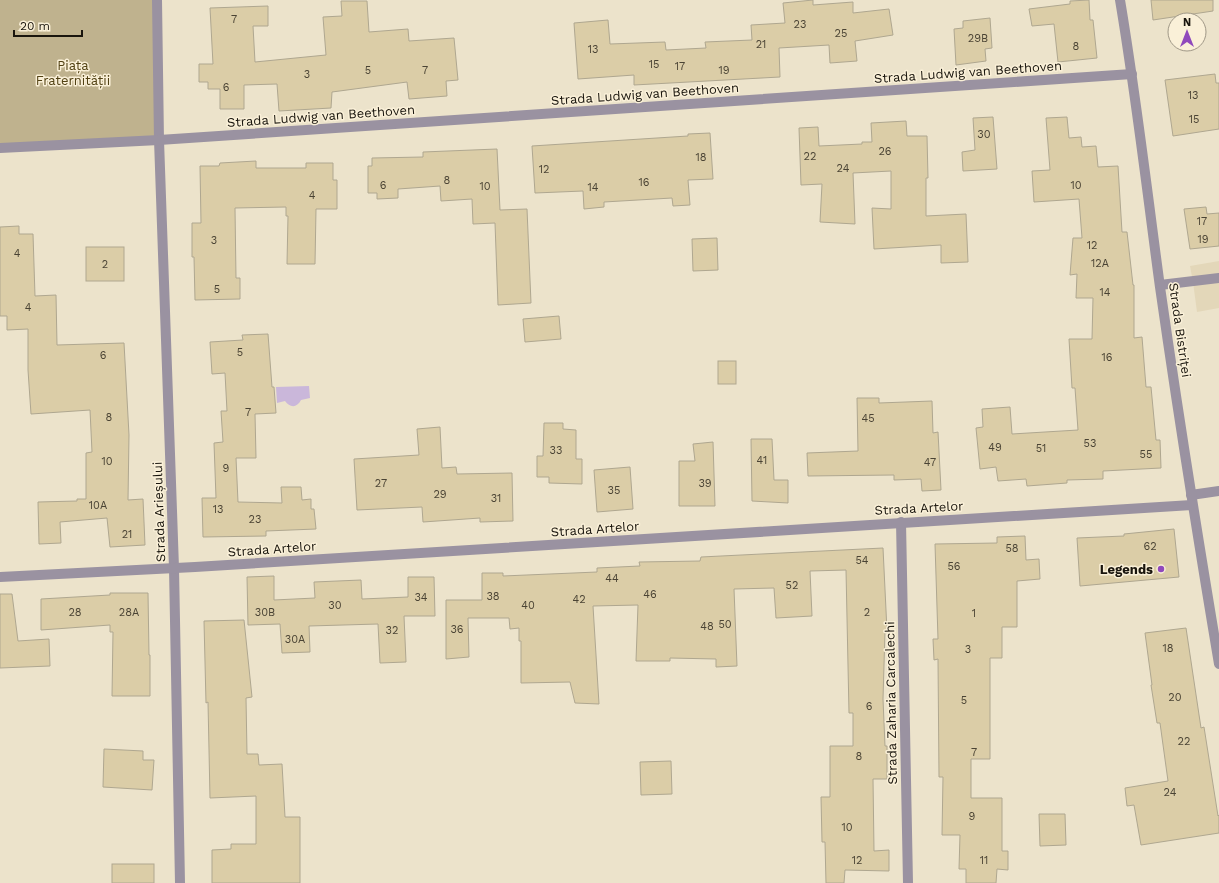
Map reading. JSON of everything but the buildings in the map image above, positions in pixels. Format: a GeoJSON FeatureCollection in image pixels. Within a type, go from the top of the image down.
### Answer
{"type":"FeatureCollection","features":[{"type":"Feature","properties":{"kind":"street"},"geometry":{"type":"LineString","coordinates":[[0,148],[159,140],[157,0]]}},
{"type":"Feature","properties":{"kind":"street","name":"Strada Bistriței"},"geometry":{"type":"LineString","coordinates":[[1120,0],[1132,74],[1160,285],[1191,500],[1219,664]]}},
{"type":"Feature","properties":{"kind":"street","name":"Strada Ludwig van Beethoven"},"geometry":{"type":"LineString","coordinates":[[159,140],[1132,74]]}},
{"type":"Feature","properties":{"kind":"street","name":"Strada Arieșului"},"geometry":{"type":"LineString","coordinates":[[159,140],[174,568],[180,883]]}},
{"type":"Feature","properties":{"kind":"street"},"geometry":{"type":"LineString","coordinates":[[1160,285],[1219,278]]}},
{"type":"Feature","properties":{"kind":"street","name":"Strada Artelor"},"geometry":{"type":"LineString","coordinates":[[0,577],[174,568],[901,522],[1191,500],[1219,491]]}},
{"type":"Feature","properties":{"kind":"street","name":"Strada Zaharia Carcalechi"},"geometry":{"type":"LineString","coordinates":[[901,522],[908,883]]}},
{"type":"Feature","properties":{"kind":"shaded area"},"geometry":{"type":"Polygon","coordinates":[[[1219,261],[1219,308],[1197,312],[1190,266],[1219,261]]]}},
{"type":"Feature","properties":{"kind":"shaded area"},"geometry":{"type":"Polygon","coordinates":[[[309,386],[310,398],[301,400],[298,405],[291,406],[285,401],[277,403],[276,387],[309,386]]]}},
{"type":"Feature","properties":{"kind":"green space","name":"Piața Fraternității"},"geometry":{"type":"Polygon","coordinates":[[[0,0],[157,0],[159,140],[0,148],[0,0]]]}},
{"type":"Feature","properties":{"kind":"place","name":"Legends"},"geometry":{"type":"Point","coordinates":[1161,569]}}]}
